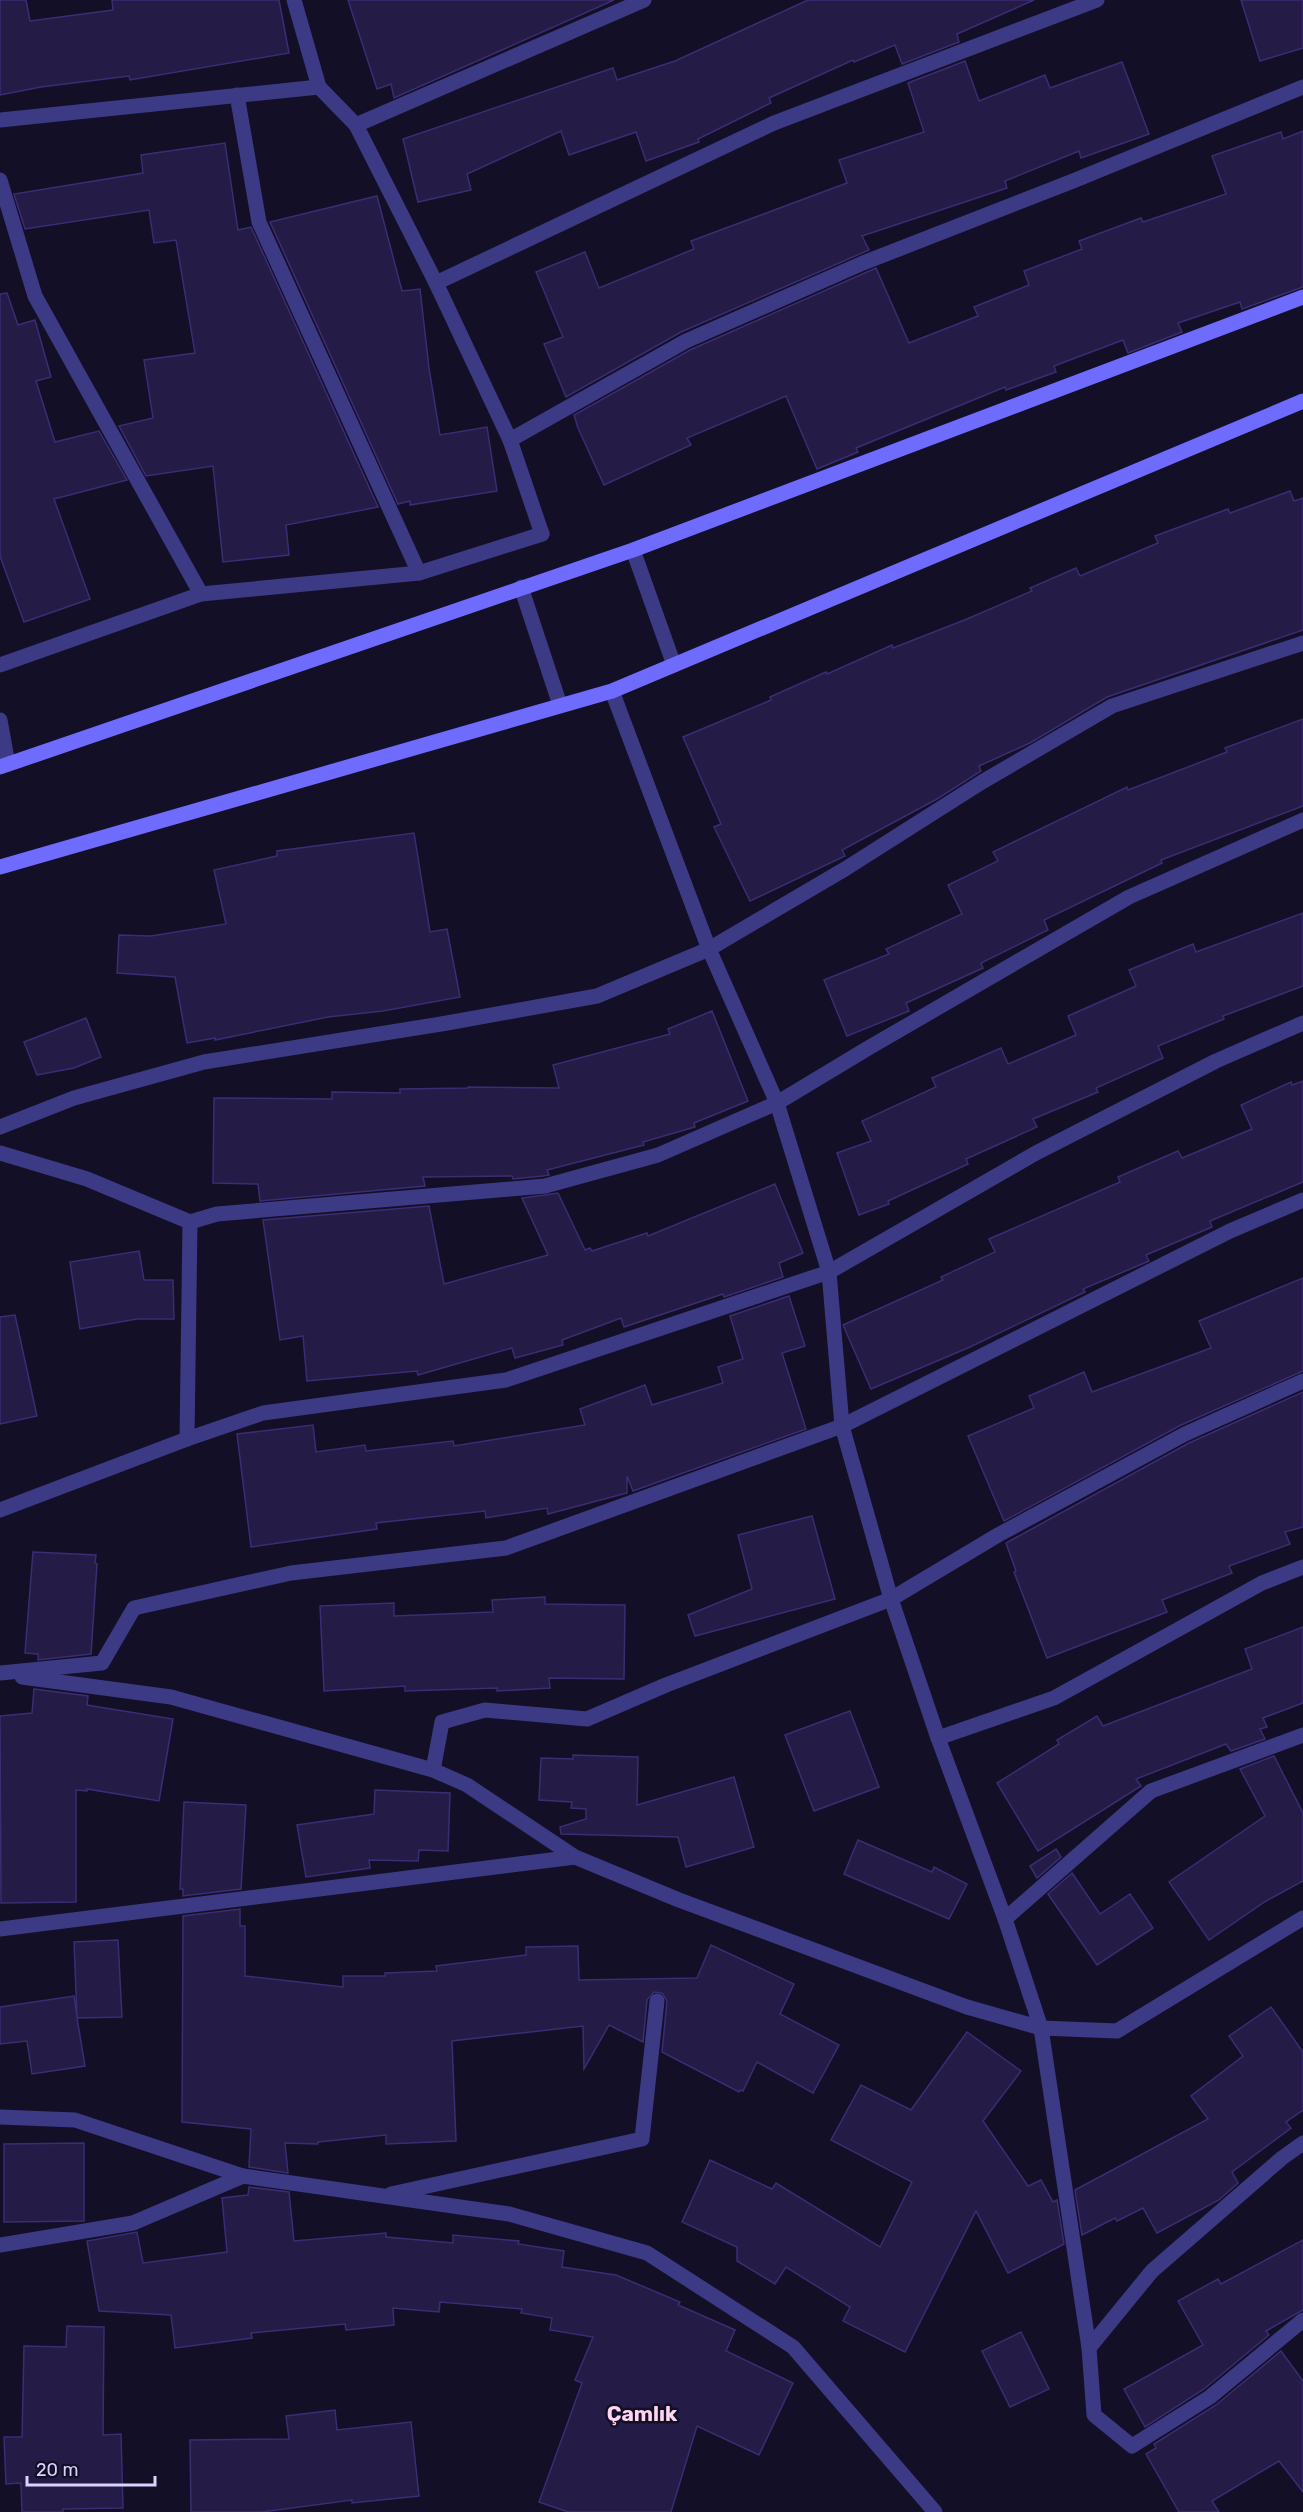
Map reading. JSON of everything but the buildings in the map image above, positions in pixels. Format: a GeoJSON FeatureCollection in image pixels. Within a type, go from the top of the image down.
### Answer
{"type":"FeatureCollection","features":[{"type":"Feature","properties":{"kind":"main road"},"geometry":{"type":"LineString","coordinates":[[4,766],[633,550],[1303,297]]}},
{"type":"Feature","properties":{"kind":"main road"},"geometry":{"type":"LineString","coordinates":[[0,867],[612,691],[1303,401]]}},
{"type":"Feature","properties":{"kind":"street"},"geometry":{"type":"LineString","coordinates":[[0,665],[201,594],[419,573],[542,534],[510,440],[436,283],[356,125],[319,87],[294,0]]}},
{"type":"Feature","properties":{"kind":"street"},"geometry":{"type":"LineString","coordinates":[[356,125],[644,0]]}},
{"type":"Feature","properties":{"kind":"street"},"geometry":{"type":"LineString","coordinates":[[436,283],[774,123],[1097,0]]}},
{"type":"Feature","properties":{"kind":"street"},"geometry":{"type":"LineString","coordinates":[[0,120],[319,87]]}},
{"type":"Feature","properties":{"kind":"street"},"geometry":{"type":"LineString","coordinates":[[510,440],[686,341],[863,263],[1073,181],[1303,87]]}},
{"type":"Feature","properties":{"kind":"street"},"geometry":{"type":"LineString","coordinates":[[237,95],[259,222],[419,573]]}},
{"type":"Feature","properties":{"kind":"street"},"geometry":{"type":"LineString","coordinates":[[0,180],[35,296],[201,594]]}},
{"type":"Feature","properties":{"kind":"street"},"geometry":{"type":"LineString","coordinates":[[633,550],[674,665]]}},
{"type":"Feature","properties":{"kind":"street"},"geometry":{"type":"LineString","coordinates":[[521,587],[560,705]]}},
{"type":"Feature","properties":{"kind":"street"},"geometry":{"type":"LineString","coordinates":[[0,1127],[74,1098],[204,1062],[597,996],[709,949],[846,869],[982,782],[1112,706],[1303,643]]}},
{"type":"Feature","properties":{"kind":"street"},"geometry":{"type":"LineString","coordinates":[[612,691],[709,949],[777,1103],[829,1272],[842,1426],[891,1599],[938,1738],[1005,1919],[1041,2028],[1089,2348],[1094,2415],[1132,2446],[1210,2397],[1303,2320]]}},
{"type":"Feature","properties":{"kind":"street"},"geometry":{"type":"LineString","coordinates":[[0,720],[4,766]]}},
{"type":"Feature","properties":{"kind":"street"},"geometry":{"type":"LineString","coordinates":[[0,1153],[87,1179],[190,1222],[217,1214],[545,1186],[658,1155],[777,1103],[1129,897],[1303,820]]}},
{"type":"Feature","properties":{"kind":"street"},"geometry":{"type":"LineString","coordinates":[[0,1510],[187,1439],[263,1413],[506,1380],[829,1272],[1036,1153],[1216,1061],[1303,1023]]}},
{"type":"Feature","properties":{"kind":"street"},"geometry":{"type":"LineString","coordinates":[[0,1673],[102,1663],[134,1608],[291,1573],[507,1548],[842,1426],[1230,1231],[1303,1200]]}},
{"type":"Feature","properties":{"kind":"street"},"geometry":{"type":"LineString","coordinates":[[187,1439],[190,1222]]}},
{"type":"Feature","properties":{"kind":"street"},"geometry":{"type":"LineString","coordinates":[[433,1770],[442,1722],[485,1710],[587,1719],[666,1685],[891,1599],[998,1535],[1185,1434],[1303,1382]]}},
{"type":"Feature","properties":{"kind":"street"},"geometry":{"type":"LineString","coordinates":[[938,1738],[1054,1698],[1262,1583],[1303,1568]]}},
{"type":"Feature","properties":{"kind":"street"},"geometry":{"type":"LineString","coordinates":[[0,1673],[171,1697],[433,1770],[467,1785],[575,1857],[690,1904],[956,2003],[1041,2028],[1117,2031],[1303,1918]]}},
{"type":"Feature","properties":{"kind":"street"},"geometry":{"type":"LineString","coordinates":[[1005,1919],[1151,1791],[1303,1736]]}},
{"type":"Feature","properties":{"kind":"street"},"geometry":{"type":"LineString","coordinates":[[0,1929],[575,1857]]}},
{"type":"Feature","properties":{"kind":"street"},"geometry":{"type":"LineString","coordinates":[[382,2196],[642,2139],[657,2001]]}},
{"type":"Feature","properties":{"kind":"street"},"geometry":{"type":"LineString","coordinates":[[0,2117],[75,2120],[243,2176],[509,2214],[647,2253],[793,2347],[935,2512]]}},
{"type":"Feature","properties":{"kind":"street"},"geometry":{"type":"LineString","coordinates":[[1089,2348],[1152,2271],[1282,2158],[1303,2143]]}},
{"type":"Feature","properties":{"kind":"street"},"geometry":{"type":"LineString","coordinates":[[0,2245],[133,2223],[243,2176]]}},
{"type":"Feature","properties":{"kind":"district","name":"Çamlık"},"geometry":{"type":"Point","coordinates":[642,2413]}}]}
